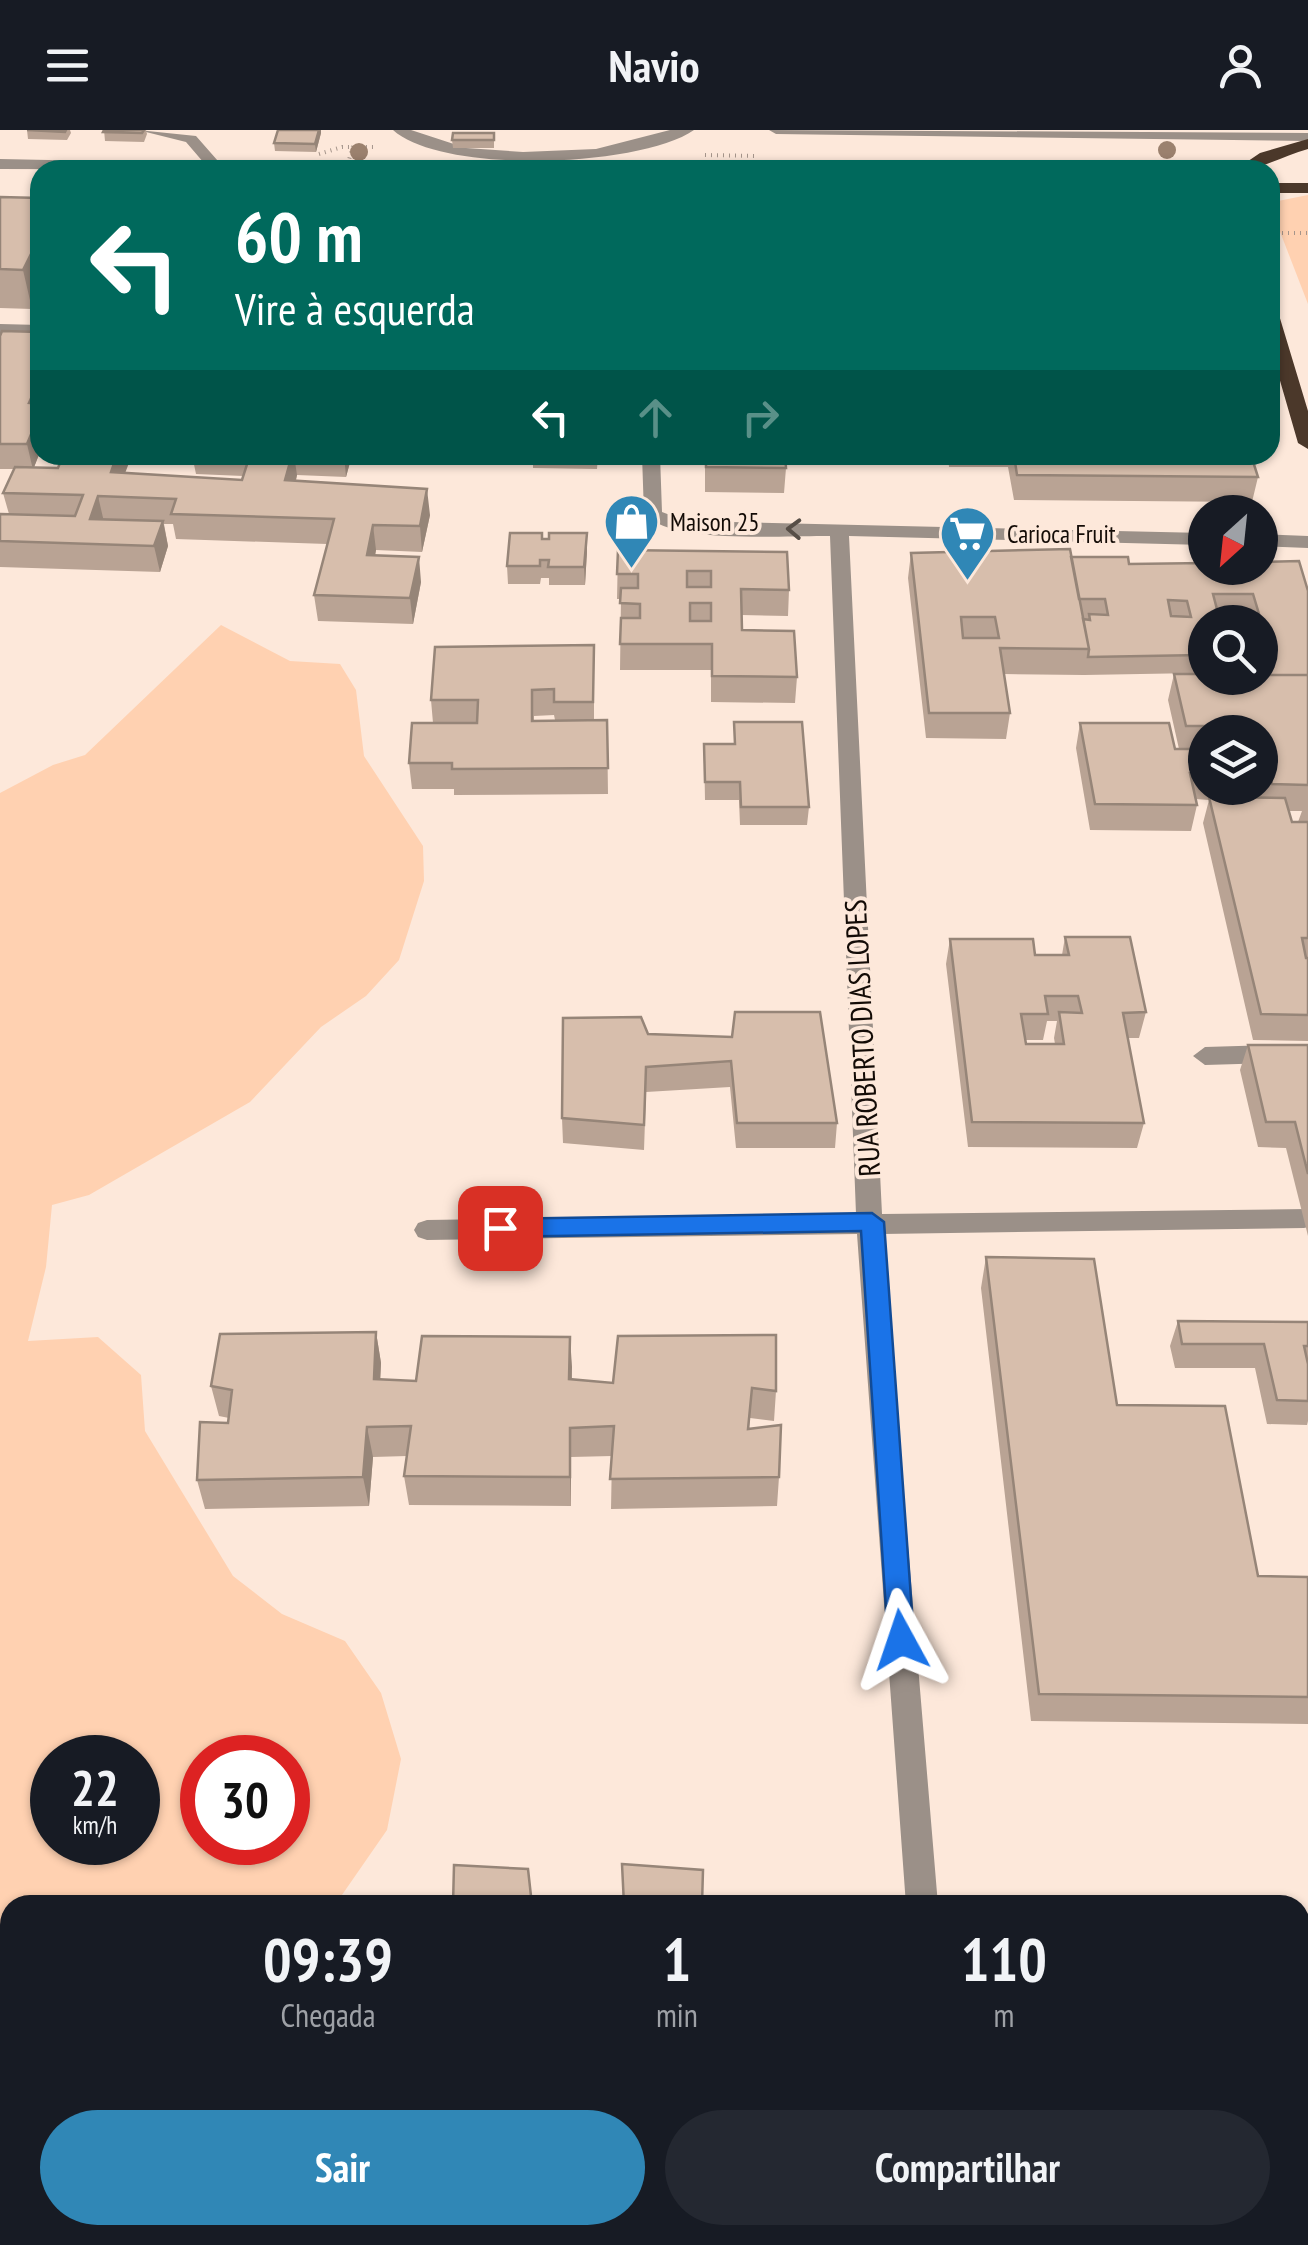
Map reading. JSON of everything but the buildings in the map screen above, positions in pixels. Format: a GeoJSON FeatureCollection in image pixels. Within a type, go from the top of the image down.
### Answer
{"type":"FeatureCollection","features":[{"type":"Feature","properties":{"kind":"highway"},"geometry":{"type":"LineString","coordinates":[[1260,160],[1308,140]]}},
{"type":"Feature","properties":{"kind":"highway"},"geometry":{"type":"LineString","coordinates":[[1280,188],[1308,188]]}},
{"type":"Feature","properties":{"kind":"highway"},"geometry":{"type":"LineString","coordinates":[[1280,373],[1308,443]]}},
{"type":"Feature","properties":{"kind":"street"},"geometry":{"type":"LineString","coordinates":[[146,130],[191,139],[208,160]]}},
{"type":"Feature","properties":{"kind":"street"},"geometry":{"type":"LineString","coordinates":[[400,130],[430,148],[453,152],[580,154],[686,130]]}},
{"type":"Feature","properties":{"kind":"street"},"geometry":{"type":"LineString","coordinates":[[776,130],[1308,140]]}},
{"type":"Feature","properties":{"kind":"street"},"geometry":{"type":"LineString","coordinates":[[0,164],[30,165]]}},
{"type":"Feature","properties":{"kind":"street"},"geometry":{"type":"LineString","coordinates":[[0,329],[30,330]]}},
{"type":"Feature","properties":{"kind":"street"},"geometry":{"type":"LineString","coordinates":[[651,465],[650,506],[666,524],[1188,539]]}},
{"type":"Feature","properties":{"kind":"street","name":"RUA ROBERTO DIAS LOPES"},"geometry":{"type":"LineString","coordinates":[[839,530],[871,1262],[921,1895]]}},
{"type":"Feature","properties":{"kind":"street"},"geometry":{"type":"LineString","coordinates":[[1278,541],[1308,542]]}},
{"type":"Feature","properties":{"kind":"street"},"geometry":{"type":"LineString","coordinates":[[1205,1056],[1308,1053]]}},
{"type":"Feature","properties":{"kind":"street"},"geometry":{"type":"LineString","coordinates":[[427,1230],[1304,1218]]}},
{"type":"Feature","properties":{"kind":"path"},"geometry":{"type":"LineString","coordinates":[[349,160],[353,146]]}},
{"type":"Feature","properties":{"kind":"path"},"geometry":{"type":"LineString","coordinates":[[1280,233],[1308,233]]}},
{"type":"Feature","properties":{"kind":"shaded area"},"geometry":{"type":"Polygon","coordinates":[[[1308,195],[1308,304],[1280,232],[1280,201],[1308,195]]]}},
{"type":"Feature","properties":{"kind":"shaded area"},"geometry":{"type":"Polygon","coordinates":[[[221,625],[290,661],[340,664],[356,690],[364,756],[423,846],[424,881],[399,960],[366,996],[321,1027],[250,1102],[89,1195],[52,1205],[46,1267],[28,1341],[98,1337],[141,1375],[145,1431],[233,1576],[282,1614],[345,1641],[381,1693],[401,1759],[387,1830],[342,1895],[0,1895],[0,793],[53,765],[85,755],[221,625]]]}},
{"type":"Feature","properties":{"kind":"place","name":"Maison 25"},"geometry":{"type":"Point","coordinates":[631,571]}},
{"type":"Feature","properties":{"kind":"place","name":"Carioca Fruit"},"geometry":{"type":"Point","coordinates":[968,583]}},
{"type":"Feature","properties":{"kind":"route"},"geometry":{"type":"LineString","coordinates":[[500,1228],[872,1222],[871,1262],[901,1640]]}}]}
